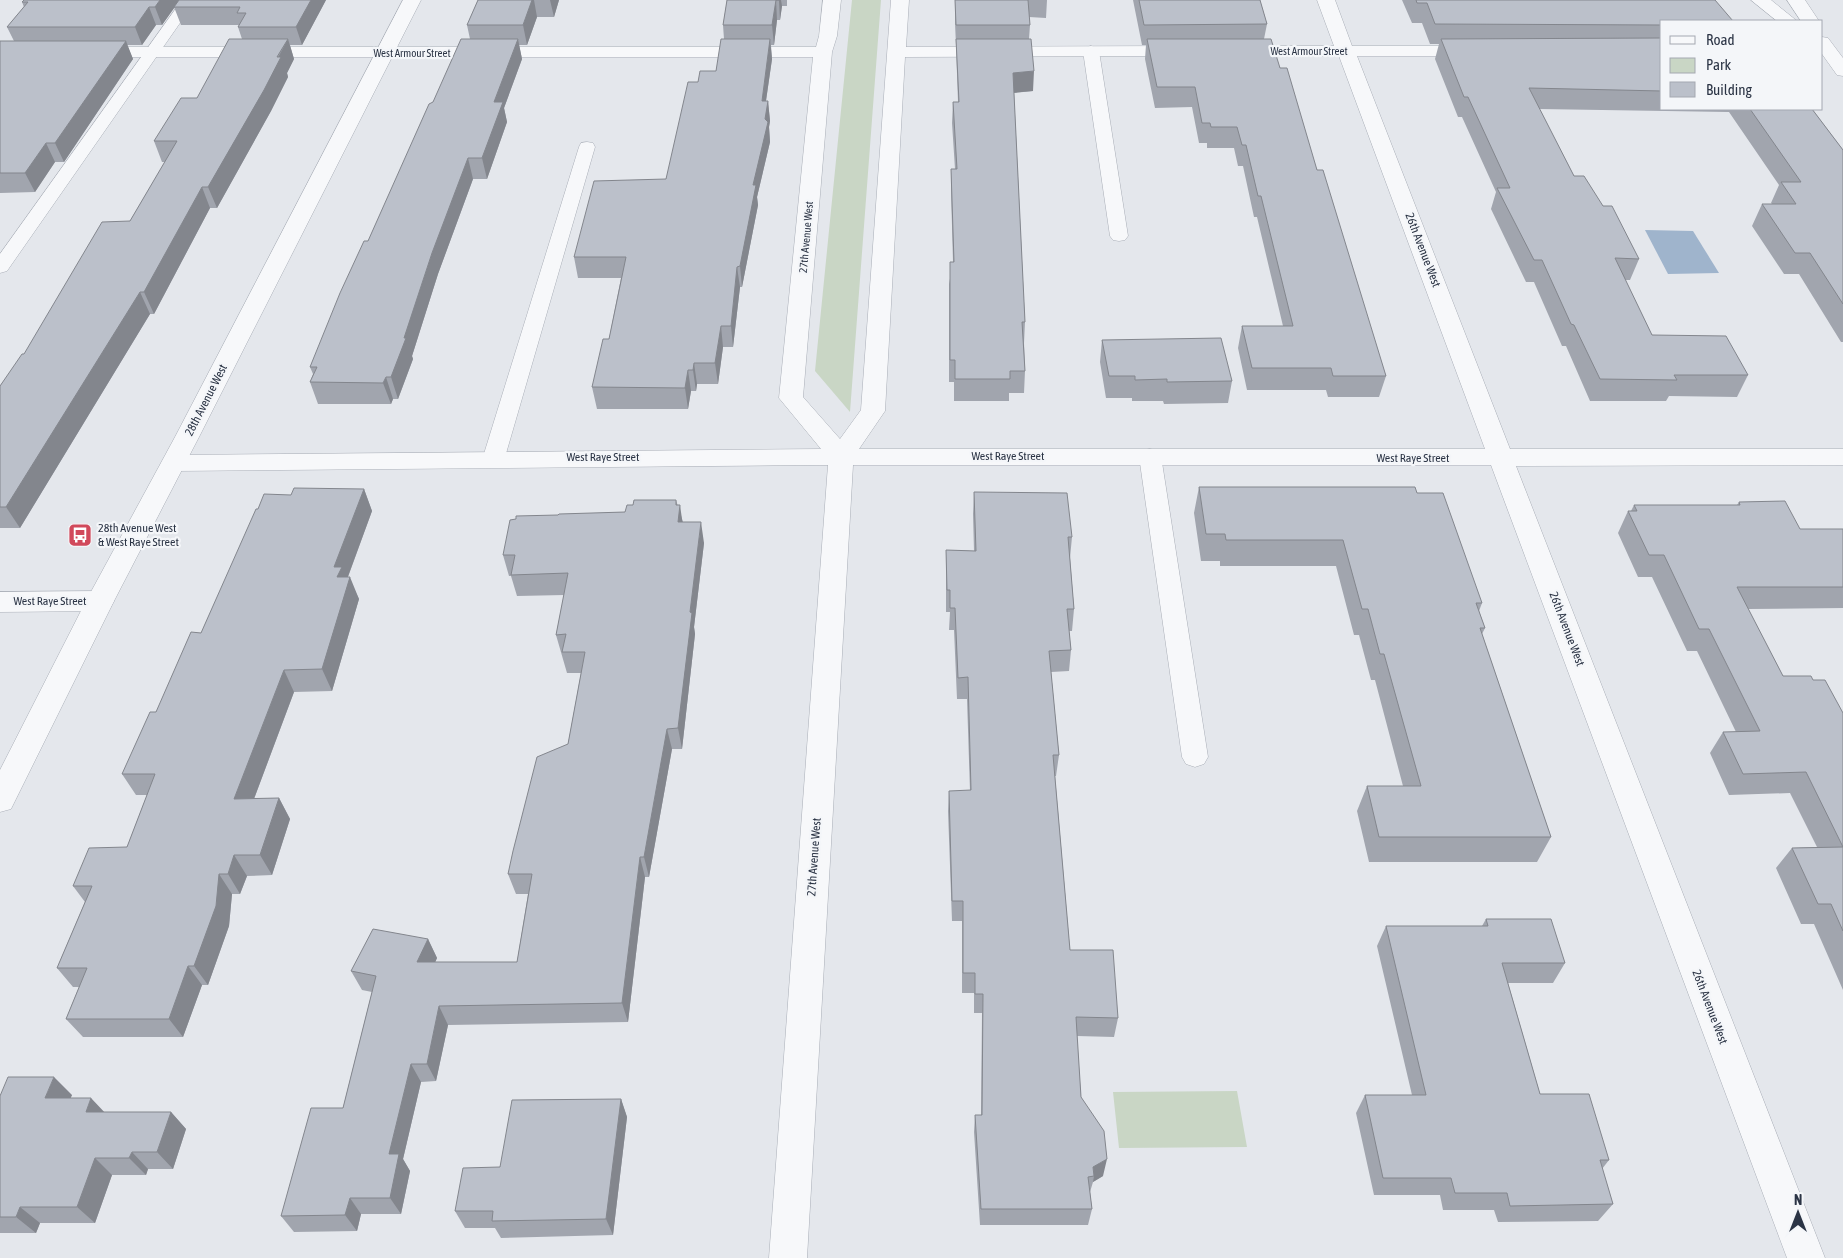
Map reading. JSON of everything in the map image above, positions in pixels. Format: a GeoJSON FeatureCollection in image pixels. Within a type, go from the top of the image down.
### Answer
{"type":"FeatureCollection","features":[{"type":"Feature","properties":{"kind":"street","name":"28th Avenue West"},"geometry":{"type":"LineString","coordinates":[[0,800],[100,602],[174,463],[412,0]]}},
{"type":"Feature","properties":{"kind":"street","name":"27th Avenue West"},"geometry":{"type":"LineString","coordinates":[[788,1258],[841,456],[791,398],[823,52],[828,36],[832,0]]}},
{"type":"Feature","properties":{"kind":"street"},"geometry":{"type":"LineString","coordinates":[[841,456],[873,411],[900,0]]}},
{"type":"Feature","properties":{"kind":"street","name":"26th Avenue West"},"geometry":{"type":"LineString","coordinates":[[1326,0],[1806,1258]]}},
{"type":"Feature","properties":{"kind":"street"},"geometry":{"type":"LineString","coordinates":[[1760,0],[1787,20]]}},
{"type":"Feature","properties":{"kind":"street"},"geometry":{"type":"LineString","coordinates":[[1796,0],[1809,20]]}},
{"type":"Feature","properties":{"kind":"street"},"geometry":{"type":"LineString","coordinates":[[1827,49],[1843,71]]}},
{"type":"Feature","properties":{"kind":"street"},"geometry":{"type":"LineString","coordinates":[[897,52],[1199,51]]}},
{"type":"Feature","properties":{"kind":"street","name":"West Armour Street"},"geometry":{"type":"LineString","coordinates":[[1219,51],[1494,51]]}},
{"type":"Feature","properties":{"kind":"street","name":"West Armour Street"},"geometry":{"type":"LineString","coordinates":[[76,52],[823,52]]}},
{"type":"Feature","properties":{"kind":"street","name":"West Raye Street"},"geometry":{"type":"LineString","coordinates":[[174,463],[494,457],[1843,457]]}},
{"type":"Feature","properties":{"kind":"street","name":"West Raye Street"},"geometry":{"type":"LineString","coordinates":[[0,602],[100,602]]}},
{"type":"Feature","properties":{"kind":"lane"},"geometry":{"type":"LineString","coordinates":[[0,267],[189,0]]}},
{"type":"Feature","properties":{"kind":"lane"},"geometry":{"type":"LineString","coordinates":[[1091,51],[1119,236]]}},
{"type":"Feature","properties":{"kind":"lane"},"geometry":{"type":"LineString","coordinates":[[494,457],[587,148]]}},
{"type":"Feature","properties":{"kind":"lane"},"geometry":{"type":"LineString","coordinates":[[1150,456],[1195,757]]}},
{"type":"Feature","properties":{"kind":"green space"},"geometry":{"type":"Polygon","coordinates":[[[852,0],[881,0],[850,412],[815,371],[852,0]]]}},
{"type":"Feature","properties":{"kind":"green space"},"geometry":{"type":"Polygon","coordinates":[[[1237,1091],[1247,1147],[1119,1148],[1113,1092],[1237,1091]]]}},
{"type":"Feature","properties":{"kind":"water"},"geometry":{"type":"Polygon","coordinates":[[[1645,230],[1693,231],[1719,273],[1668,274],[1645,230]]]}},
{"type":"Feature","properties":{"kind":"building"},"geometry":{"type":"Polygon","coordinates":[[[24,0],[160,0],[155,7],[149,7],[135,27],[7,27],[28,2],[22,2],[24,0]]]}},
{"type":"Feature","properties":{"kind":"building"},"geometry":{"type":"Polygon","coordinates":[[[179,0],[311,0],[296,27],[238,27],[246,13],[237,13],[240,7],[174,7],[179,0]]]}},
{"type":"Feature","properties":{"kind":"building"},"geometry":{"type":"Polygon","coordinates":[[[478,0],[532,0],[523,25],[467,25],[478,0]]]}},
{"type":"Feature","properties":{"kind":"building"},"geometry":{"type":"Polygon","coordinates":[[[727,0],[776,0],[772,25],[723,25],[727,0]]]}},
{"type":"Feature","properties":{"kind":"building"},"geometry":{"type":"Polygon","coordinates":[[[955,0],[1028,0],[1030,25],[956,25],[955,0]]]}},
{"type":"Feature","properties":{"kind":"building"},"geometry":{"type":"Polygon","coordinates":[[[1139,0],[1260,0],[1267,24],[1144,25],[1139,0]]]}},
{"type":"Feature","properties":{"kind":"building"},"geometry":{"type":"Polygon","coordinates":[[[1416,0],[1715,0],[1732,20],[1660,20],[1660,25],[1435,24],[1427,3],[1417,3],[1416,0]]]}},
{"type":"Feature","properties":{"kind":"building"},"geometry":{"type":"Polygon","coordinates":[[[1660,38],[1660,91],[1529,88],[1574,176],[1584,176],[1603,206],[1612,206],[1639,259],[1615,258],[1652,335],[1726,336],[1748,375],[1674,375],[1677,380],[1600,379],[1574,325],[1571,324],[1542,260],[1534,260],[1497,188],[1510,188],[1468,97],[1464,97],[1441,39],[1660,38]]]}},
{"type":"Feature","properties":{"kind":"building"},"geometry":{"type":"Polygon","coordinates":[[[229,39],[288,39],[277,57],[281,57],[264,90],[208,187],[202,187],[144,292],[140,292],[6,507],[0,507],[0,386],[22,354],[24,354],[102,222],[130,221],[177,141],[154,141],[181,98],[197,98],[229,39]]]}},
{"type":"Feature","properties":{"kind":"building"},"geometry":{"type":"Polygon","coordinates":[[[461,39],[518,39],[494,102],[503,102],[482,158],[468,158],[432,253],[404,338],[406,338],[391,377],[386,377],[383,383],[310,382],[317,367],[310,367],[340,293],[364,241],[368,241],[429,104],[433,102],[461,39]]]}},
{"type":"Feature","properties":{"kind":"building"},"geometry":{"type":"Polygon","coordinates":[[[721,39],[770,39],[762,101],[768,101],[765,119],[768,122],[753,185],[756,185],[740,266],[737,267],[731,326],[721,326],[715,363],[694,363],[693,370],[688,370],[685,388],[592,387],[603,339],[609,339],[626,257],[574,257],[594,181],[666,179],[688,82],[698,82],[700,71],[716,71],[721,39]]]}},
{"type":"Feature","properties":{"kind":"building"},"geometry":{"type":"Polygon","coordinates":[[[956,39],[1031,39],[1034,71],[1013,73],[1025,322],[1022,322],[1025,371],[1010,371],[1010,379],[955,379],[955,360],[950,360],[950,262],[954,262],[951,169],[957,169],[953,102],[959,102],[956,39]]]}},
{"type":"Feature","properties":{"kind":"building"},"geometry":{"type":"Polygon","coordinates":[[[1147,39],[1271,39],[1280,68],[1287,68],[1317,170],[1323,170],[1386,376],[1333,376],[1331,368],[1252,368],[1242,326],[1293,326],[1261,196],[1258,196],[1246,145],[1242,145],[1237,127],[1211,127],[1210,123],[1202,123],[1195,87],[1157,87],[1147,39]]]}},
{"type":"Feature","properties":{"kind":"building"},"geometry":{"type":"Polygon","coordinates":[[[0,41],[126,41],[55,143],[46,143],[25,173],[0,173],[0,41]]]}},
{"type":"Feature","properties":{"kind":"building"},"geometry":{"type":"Polygon","coordinates":[[[1751,110],[1813,110],[1843,150],[1843,304],[1810,253],[1795,253],[1762,204],[1796,204],[1781,182],[1801,182],[1751,110]]]}},
{"type":"Feature","properties":{"kind":"building"},"geometry":{"type":"Polygon","coordinates":[[[1221,338],[1232,381],[1167,382],[1167,379],[1135,380],[1135,376],[1109,376],[1102,340],[1221,338]]]}},
{"type":"Feature","properties":{"kind":"building"},"geometry":{"type":"Polygon","coordinates":[[[1199,487],[1415,487],[1417,493],[1443,493],[1482,603],[1476,603],[1485,628],[1480,628],[1551,837],[1379,837],[1367,786],[1421,786],[1384,654],[1380,654],[1368,609],[1362,609],[1343,540],[1226,540],[1225,534],[1206,534],[1199,487]]]}},
{"type":"Feature","properties":{"kind":"building"},"geometry":{"type":"Polygon","coordinates":[[[294,488],[364,489],[334,567],[342,567],[337,577],[350,577],[322,669],[284,670],[234,799],[279,798],[260,855],[234,855],[228,874],[219,874],[216,906],[194,966],[188,966],[169,1019],[66,1019],[87,968],[57,968],[92,886],[73,886],[89,848],[127,847],[155,774],[122,774],[150,712],[156,712],[191,632],[201,633],[264,494],[291,495],[294,488]]]}},
{"type":"Feature","properties":{"kind":"building"},"geometry":{"type":"Polygon","coordinates":[[[974,492],[1067,493],[1072,537],[1068,537],[1074,609],[1067,609],[1071,650],[1049,651],[1059,755],[1053,755],[1070,950],[1113,950],[1118,1018],[1076,1017],[1081,1097],[1104,1131],[1107,1159],[1093,1167],[1094,1176],[1088,1177],[1092,1209],[981,1209],[975,1115],[982,1115],[983,994],[975,994],[975,973],[963,973],[963,901],[952,901],[949,791],[971,790],[968,677],[958,678],[955,608],[950,608],[950,590],[947,590],[946,550],[976,551],[974,492]]]}},
{"type":"Feature","properties":{"kind":"building"},"geometry":{"type":"Polygon","coordinates":[[[634,500],[676,500],[676,505],[680,505],[678,522],[701,522],[678,728],[667,729],[644,857],[640,857],[622,1003],[439,1006],[427,1064],[411,1064],[389,1154],[399,1154],[390,1198],[350,1198],[345,1215],[281,1216],[311,1108],[343,1108],[376,976],[351,971],[373,929],[428,939],[417,962],[517,962],[532,874],[508,874],[513,851],[537,757],[568,744],[585,652],[562,652],[566,634],[556,635],[568,573],[511,575],[515,555],[503,555],[510,520],[516,519],[516,516],[625,512],[627,505],[633,505],[634,500]]]}},
{"type":"Feature","properties":{"kind":"building"},"geometry":{"type":"Polygon","coordinates":[[[1785,501],[1800,529],[1843,529],[1843,587],[1737,587],[1783,676],[1811,676],[1813,680],[1825,680],[1843,713],[1843,847],[1806,772],[1743,774],[1723,732],[1760,731],[1709,629],[1699,629],[1664,555],[1649,555],[1628,511],[1637,511],[1634,505],[1740,505],[1739,502],[1785,501]]]}},
{"type":"Feature","properties":{"kind":"building"},"geometry":{"type":"Polygon","coordinates":[[[1843,847],[1843,931],[1831,904],[1818,904],[1792,848],[1843,847]]]}},
{"type":"Feature","properties":{"kind":"building"},"geometry":{"type":"Polygon","coordinates":[[[1486,919],[1551,919],[1565,963],[1502,963],[1540,1094],[1589,1094],[1609,1160],[1600,1160],[1613,1204],[1510,1206],[1507,1193],[1455,1193],[1451,1178],[1383,1178],[1365,1095],[1426,1095],[1386,926],[1488,926],[1486,919]]]}},
{"type":"Feature","properties":{"kind":"building"},"geometry":{"type":"Polygon","coordinates":[[[8,1077],[54,1077],[45,1098],[91,1098],[86,1112],[171,1112],[157,1152],[132,1152],[129,1158],[95,1158],[77,1207],[20,1207],[16,1217],[0,1217],[0,1096],[8,1077]]]}},
{"type":"Feature","properties":{"kind":"building"},"geometry":{"type":"Polygon","coordinates":[[[621,1099],[606,1219],[492,1221],[493,1211],[455,1211],[463,1168],[500,1167],[512,1100],[621,1099]]]}},
{"type":"Feature","properties":{"kind":"place","name":"28th Avenue West & West Raye Street"},"geometry":{"type":"Point","coordinates":[80,535]}}]}
